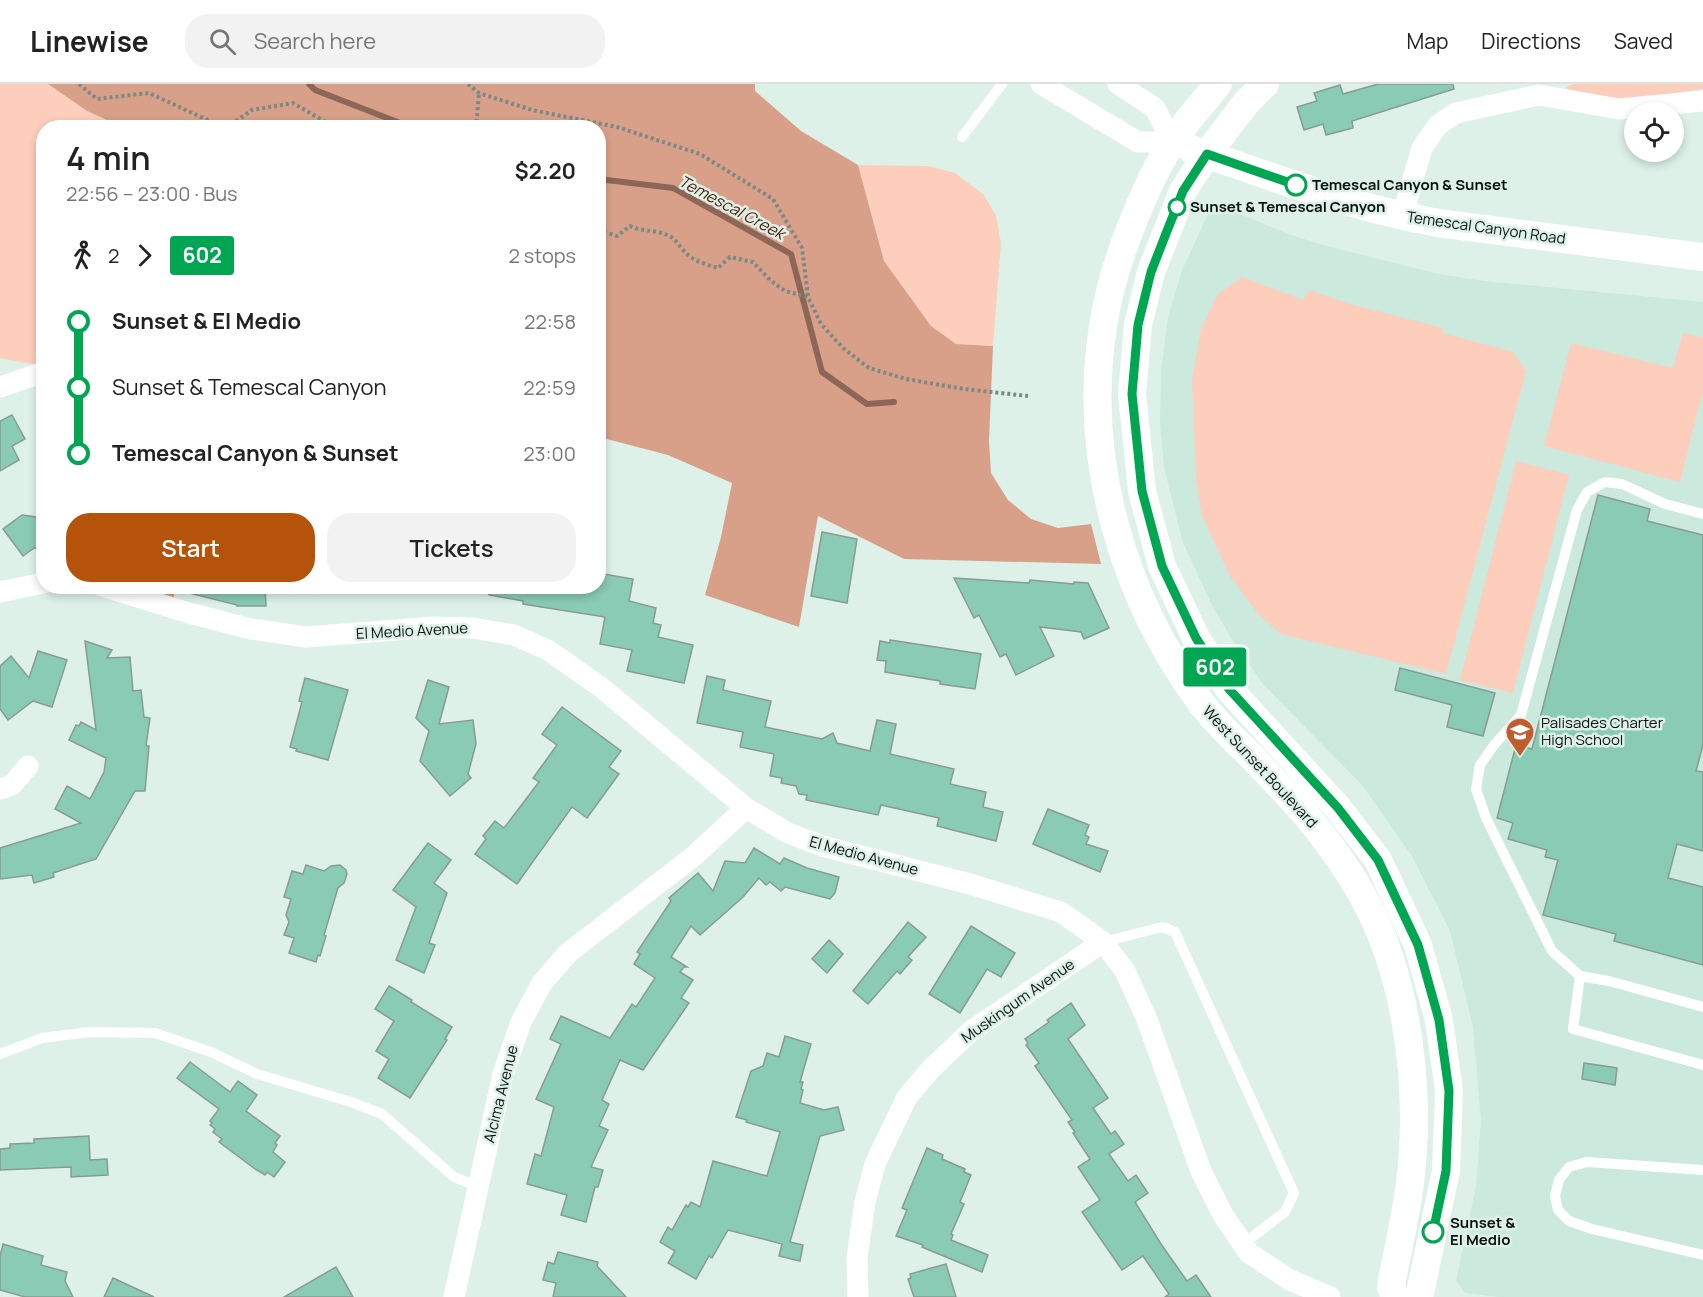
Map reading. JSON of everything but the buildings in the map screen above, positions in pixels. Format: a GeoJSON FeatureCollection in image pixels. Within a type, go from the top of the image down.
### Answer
{"type":"FeatureCollection","features":[{"type":"Feature","properties":{"kind":"main road","name":"West Sunset Boulevard"},"geometry":{"type":"LineString","coordinates":[[1218,84],[1172,142],[1146,191],[1125,241],[1113,279],[1102,328],[1098,385],[1100,441],[1106,488],[1120,548],[1136,591],[1163,644],[1203,705],[1318,829],[1363,895],[1384,941],[1400,992],[1410,1052],[1414,1114],[1411,1181],[1390,1287],[1395,1297]]}},
{"type":"Feature","properties":{"kind":"main road","name":"West Sunset Boulevard"},"geometry":{"type":"LineString","coordinates":[[1265,84],[1246,103],[1207,154],[1183,191],[1151,272],[1138,325],[1132,394],[1142,491],[1162,566],[1196,638],[1229,689],[1338,808],[1378,860],[1418,945],[1439,1020],[1449,1091],[1446,1171],[1420,1293],[1417,1297]]}},
{"type":"Feature","properties":{"kind":"main road","name":"Temescal Canyon Road"},"geometry":{"type":"LineString","coordinates":[[1172,142],[1324,195],[1402,217],[1703,257]]}},
{"type":"Feature","properties":{"kind":"street","name":"Temescal Canyon Road"},"geometry":{"type":"LineString","coordinates":[[1041,84],[1138,142],[1172,142]]}},
{"type":"Feature","properties":{"kind":"street"},"geometry":{"type":"LineString","coordinates":[[1118,84],[1155,108],[1172,142]]}},
{"type":"Feature","properties":{"kind":"street"},"geometry":{"type":"LineString","coordinates":[[1402,217],[1422,148],[1438,125],[1456,113],[1546,90],[1619,109],[1703,101]]}},
{"type":"Feature","properties":{"kind":"street"},"geometry":{"type":"LineString","coordinates":[[0,387],[36,375]]}},
{"type":"Feature","properties":{"kind":"street"},"geometry":{"type":"LineString","coordinates":[[1,590],[36,585]]}},
{"type":"Feature","properties":{"kind":"street","name":"El Medio Avenue"},"geometry":{"type":"LineString","coordinates":[[128,594],[251,629],[306,638],[434,627],[473,628],[514,635],[548,650],[602,688],[746,808],[788,833],[822,846],[970,884],[1061,912],[1103,942],[1125,971],[1146,1017],[1201,1171],[1223,1215],[1249,1253],[1290,1280],[1330,1297]]}},
{"type":"Feature","properties":{"kind":"street"},"geometry":{"type":"LineString","coordinates":[[0,789],[12,785],[28,766]]}},
{"type":"Feature","properties":{"kind":"street","name":"Alcima Avenue"},"geometry":{"type":"LineString","coordinates":[[454,1297],[503,1074],[521,1022],[542,982],[568,953],[694,856],[746,808]]}},
{"type":"Feature","properties":{"kind":"street","name":"Muskingum Avenue"},"geometry":{"type":"LineString","coordinates":[[858,1297],[857,1258],[864,1202],[875,1164],[907,1097],[932,1068],[971,1031],[1103,942]]}},
{"type":"Feature","properties":{"kind":"lane"},"geometry":{"type":"LineString","coordinates":[[962,137],[1002,84]]}},
{"type":"Feature","properties":{"kind":"lane"},"geometry":{"type":"LineString","coordinates":[[1703,514],[1665,504],[1622,484],[1605,482],[1587,492],[1577,510],[1521,715],[1494,745],[1480,765],[1476,789],[1486,818],[1552,951],[1580,976],[1609,981],[1703,1007]]}},
{"type":"Feature","properties":{"kind":"lane"},"geometry":{"type":"LineString","coordinates":[[1103,942],[1162,927],[1174,932],[1185,954],[1294,1193],[1285,1212],[1243,1244]]}},
{"type":"Feature","properties":{"kind":"lane"},"geometry":{"type":"LineString","coordinates":[[1580,976],[1573,1029],[1703,1065]]}},
{"type":"Feature","properties":{"kind":"lane"},"geometry":{"type":"LineString","coordinates":[[0,1054],[42,1038],[90,1032],[155,1033],[212,1052],[257,1074],[351,1102],[382,1114],[454,1177],[479,1187]]}},
{"type":"Feature","properties":{"kind":"lane"},"geometry":{"type":"LineString","coordinates":[[1703,1170],[1587,1162],[1569,1167],[1559,1180],[1555,1196],[1558,1210],[1569,1221],[1592,1229],[1703,1255]]}},
{"type":"Feature","properties":{"kind":"path"},"geometry":{"type":"LineString","coordinates":[[79,84],[97,99],[149,93],[208,120]]}},
{"type":"Feature","properties":{"kind":"path"},"geometry":{"type":"LineString","coordinates":[[470,84],[479,93],[532,110],[582,120]]}},
{"type":"Feature","properties":{"kind":"path"},"geometry":{"type":"LineString","coordinates":[[477,120],[479,93]]}},
{"type":"Feature","properties":{"kind":"path"},"geometry":{"type":"LineString","coordinates":[[238,120],[252,110],[292,103],[322,120]]}},
{"type":"Feature","properties":{"kind":"path"},"geometry":{"type":"LineString","coordinates":[[606,125],[700,154],[773,199],[802,248],[806,296],[820,324],[843,348],[869,368],[906,379],[964,389],[1028,396]]}},
{"type":"Feature","properties":{"kind":"path"},"geometry":{"type":"LineString","coordinates":[[606,232],[617,236],[630,226],[642,231],[666,234],[676,241],[688,255],[707,265],[718,268],[730,257],[753,262],[785,291],[806,296]]}},
{"type":"Feature","properties":{"kind":"shaded area"},"geometry":{"type":"Polygon","coordinates":[[[0,84],[48,84],[87,111],[107,120],[36,120],[36,365],[0,358],[0,84]]]}},
{"type":"Feature","properties":{"kind":"shaded area"},"geometry":{"type":"Polygon","coordinates":[[[48,84],[755,84],[755,91],[801,131],[858,165],[884,261],[931,326],[956,344],[993,346],[989,441],[991,473],[1008,500],[1031,519],[1058,528],[1091,524],[1101,564],[904,559],[818,516],[799,627],[705,595],[721,537],[732,483],[668,455],[606,439],[606,120],[107,120],[87,111],[48,84]]]}},
{"type":"Feature","properties":{"kind":"shaded area"},"geometry":{"type":"Polygon","coordinates":[[[1573,84],[1703,84],[1703,89],[1634,99],[1593,99],[1565,88],[1573,84]]]}},
{"type":"Feature","properties":{"kind":"shaded area"},"geometry":{"type":"Polygon","coordinates":[[[858,165],[928,166],[955,173],[983,194],[996,215],[1001,243],[993,346],[956,344],[931,326],[884,261],[858,165]]]}},
{"type":"Feature","properties":{"kind":"shaded area","name":"Palisades Charter High School"},"geometry":{"type":"Polygon","coordinates":[[[1216,209],[1228,209],[1291,235],[1330,247],[1438,274],[1484,281],[1703,302],[1703,1297],[1499,1297],[1465,1293],[1456,1281],[1476,1186],[1481,1121],[1473,1027],[1450,931],[1412,856],[1362,785],[1262,683],[1231,638],[1212,605],[1183,543],[1164,467],[1160,423],[1161,371],[1168,318],[1181,273],[1207,216],[1216,209]]]}},
{"type":"Feature","properties":{"kind":"shaded area"},"geometry":{"type":"Polygon","coordinates":[[[1242,277],[1303,300],[1309,290],[1350,304],[1443,328],[1443,333],[1513,352],[1526,371],[1446,674],[1281,634],[1260,616],[1231,578],[1202,516],[1196,479],[1192,380],[1201,329],[1217,295],[1242,277]]]}},
{"type":"Feature","properties":{"kind":"shaded area"},"geometry":{"type":"Polygon","coordinates":[[[1683,333],[1703,338],[1703,391],[1680,482],[1544,446],[1571,343],[1673,368],[1683,333]]]}},
{"type":"Feature","properties":{"kind":"shaded area"},"geometry":{"type":"Polygon","coordinates":[[[1516,461],[1569,475],[1513,693],[1460,680],[1516,461]]]}},
{"type":"Feature","properties":{"kind":"shaded area"},"geometry":{"type":"Polygon","coordinates":[[[129,594],[174,594],[171,608],[129,594]]]}},
{"type":"Feature","properties":{"kind":"waterway","name":"Temescal Creek"},"geometry":{"type":"LineString","coordinates":[[309,84],[315,90],[392,120]]}},
{"type":"Feature","properties":{"kind":"waterway","name":"Temescal Creek"},"geometry":{"type":"LineString","coordinates":[[606,180],[673,188],[791,254],[822,372],[867,404],[894,402]]}},
{"type":"Feature","properties":{"kind":"bus line","name":"602"},"geometry":{"type":"LineString","coordinates":[[1296,185],[1207,154],[1183,191],[1151,272],[1138,325],[1132,394],[1142,491],[1162,566],[1196,638],[1229,689],[1338,808],[1378,860],[1418,945],[1439,1020],[1449,1091],[1446,1171],[1433,1232]]}},
{"type":"Feature","properties":{"kind":"place","name":"Temescal Canyon & Sunset"},"geometry":{"type":"Point","coordinates":[1296,185]}},
{"type":"Feature","properties":{"kind":"place","name":"Sunset & Temescal Canyon"},"geometry":{"type":"Point","coordinates":[1177,207]}},
{"type":"Feature","properties":{"kind":"place","name":"Palisades Charter High School"},"geometry":{"type":"Point","coordinates":[1520,758]}},
{"type":"Feature","properties":{"kind":"place","name":"Sunset & El Medio"},"geometry":{"type":"Point","coordinates":[1433,1232]}}]}
